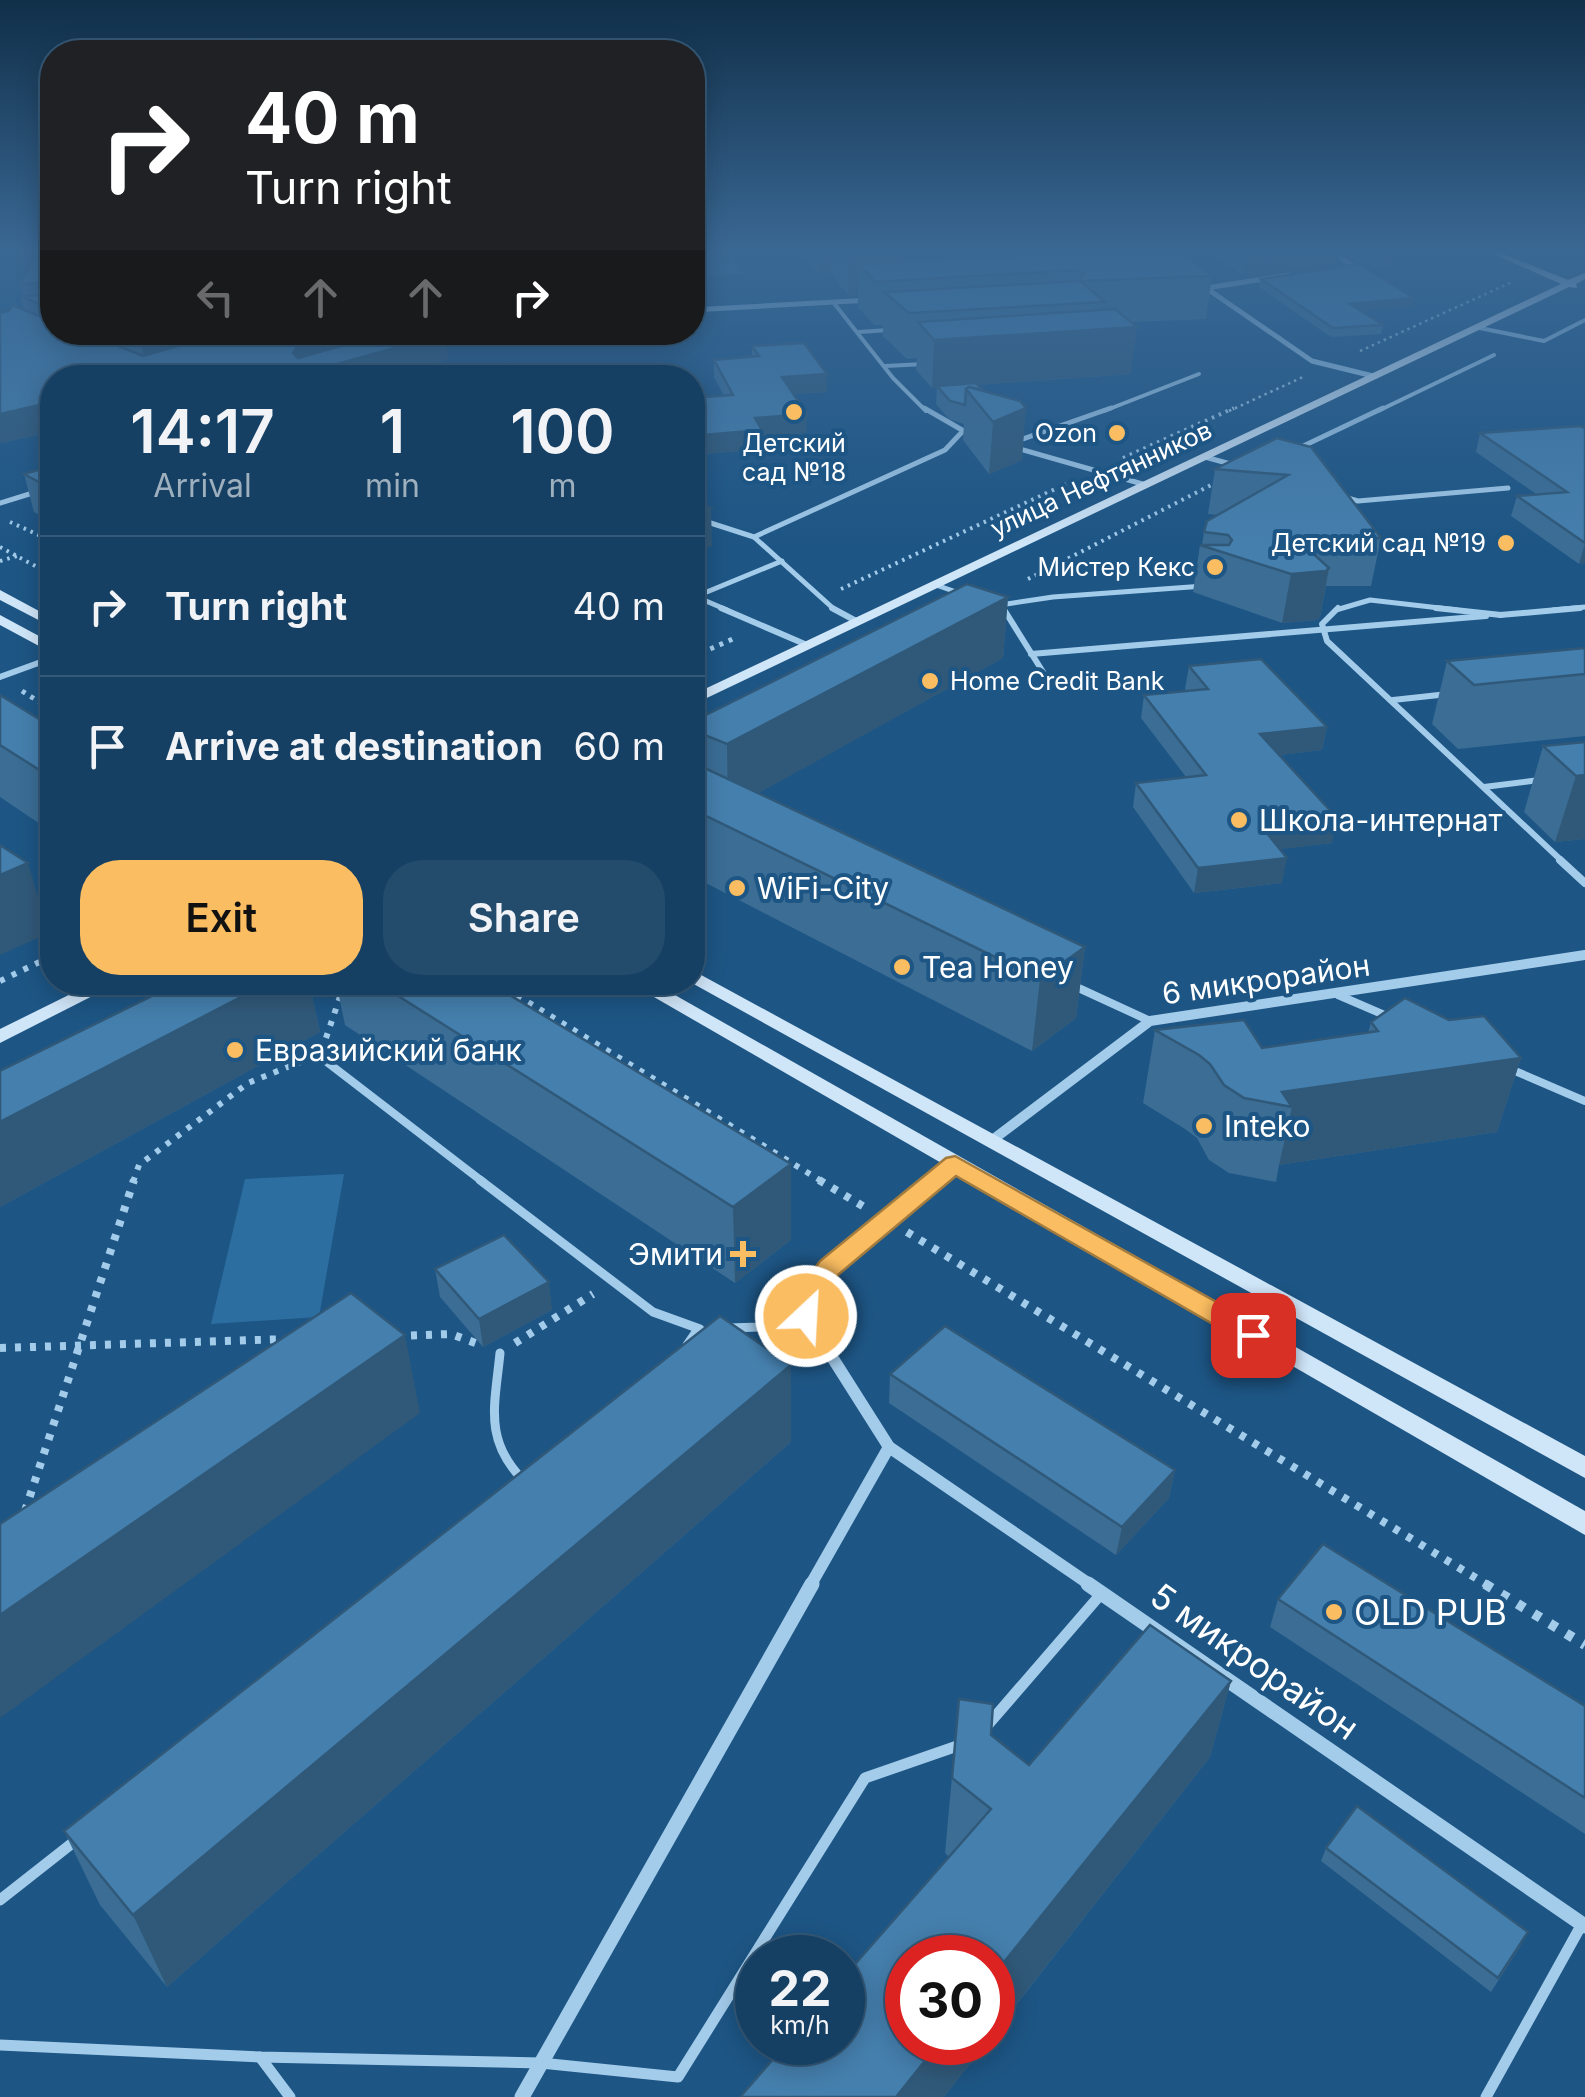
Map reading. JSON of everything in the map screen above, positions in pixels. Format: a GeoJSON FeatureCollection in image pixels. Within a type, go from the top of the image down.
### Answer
{"type":"FeatureCollection","features":[{"type":"Feature","properties":{"kind":"street"},"geometry":{"type":"LineString","coordinates":[[1296,350],[1312,361],[1373,376]]}},
{"type":"Feature","properties":{"kind":"street","name":"улица Нефтянников"},"geometry":{"type":"LineString","coordinates":[[705,695],[1427,350]]}},
{"type":"Feature","properties":{"kind":"street"},"geometry":{"type":"LineString","coordinates":[[0,594],[40,616]]}},
{"type":"Feature","properties":{"kind":"street"},"geometry":{"type":"LineString","coordinates":[[0,619],[40,642]]}},
{"type":"Feature","properties":{"kind":"street","name":"6 микрорайон"},"geometry":{"type":"LineString","coordinates":[[992,1141],[1150,1021],[1585,955]]}},
{"type":"Feature","properties":{"kind":"street"},"geometry":{"type":"LineString","coordinates":[[705,983],[1585,1468]]}},
{"type":"Feature","properties":{"kind":"street"},"geometry":{"type":"LineString","coordinates":[[0,1037],[86,995]]}},
{"type":"Feature","properties":{"kind":"street"},"geometry":{"type":"LineString","coordinates":[[660,995],[1585,1524]]}},
{"type":"Feature","properties":{"kind":"street"},"geometry":{"type":"LineString","coordinates":[[806,1316],[811,1292],[829,1268],[955,1164]]}},
{"type":"Feature","properties":{"kind":"street","name":"5 микрорайон"},"geometry":{"type":"LineString","coordinates":[[806,1316],[889,1447],[1584,1925]]}},
{"type":"Feature","properties":{"kind":"street"},"geometry":{"type":"LineString","coordinates":[[522,2097],[889,1447]]}},
{"type":"Feature","properties":{"kind":"lane"},"geometry":{"type":"LineString","coordinates":[[873,350],[934,418],[974,436]]}},
{"type":"Feature","properties":{"kind":"lane"},"geometry":{"type":"LineString","coordinates":[[1287,454],[1494,355]]}},
{"type":"Feature","properties":{"kind":"lane"},"geometry":{"type":"LineString","coordinates":[[885,366],[940,363]]}},
{"type":"Feature","properties":{"kind":"lane"},"geometry":{"type":"LineString","coordinates":[[1146,485],[1000,444],[1030,439],[1199,374]]}},
{"type":"Feature","properties":{"kind":"lane"},"geometry":{"type":"LineString","coordinates":[[754,537],[944,450],[962,432]]}},
{"type":"Feature","properties":{"kind":"lane"},"geometry":{"type":"LineString","coordinates":[[1205,457],[1244,468]]}},
{"type":"Feature","properties":{"kind":"lane"},"geometry":{"type":"LineString","coordinates":[[1340,496],[1358,501],[1508,488]]}},
{"type":"Feature","properties":{"kind":"lane"},"geometry":{"type":"LineString","coordinates":[[0,502],[40,490]]}},
{"type":"Feature","properties":{"kind":"lane"},"geometry":{"type":"LineString","coordinates":[[705,521],[754,537],[782,560],[831,612],[858,622]]}},
{"type":"Feature","properties":{"kind":"lane"},"geometry":{"type":"LineString","coordinates":[[705,592],[782,560]]}},
{"type":"Feature","properties":{"kind":"lane"},"geometry":{"type":"LineString","coordinates":[[984,601],[1002,606],[1052,597],[1186,585],[1218,588]]}},
{"type":"Feature","properties":{"kind":"lane"},"geometry":{"type":"LineString","coordinates":[[936,586],[968,596]]}},
{"type":"Feature","properties":{"kind":"lane"},"geometry":{"type":"LineString","coordinates":[[705,600],[809,646]]}},
{"type":"Feature","properties":{"kind":"lane"},"geometry":{"type":"LineString","coordinates":[[1500,615],[1370,600],[1340,606],[1322,624],[1327,641],[1585,883]]}},
{"type":"Feature","properties":{"kind":"lane"},"geometry":{"type":"LineString","coordinates":[[1002,606],[1042,672]]}},
{"type":"Feature","properties":{"kind":"lane"},"geometry":{"type":"LineString","coordinates":[[1030,654],[1585,607]]}},
{"type":"Feature","properties":{"kind":"lane"},"geometry":{"type":"LineString","coordinates":[[0,677],[40,662]]}},
{"type":"Feature","properties":{"kind":"lane"},"geometry":{"type":"LineString","coordinates":[[1393,700],[1451,694]]}},
{"type":"Feature","properties":{"kind":"lane"},"geometry":{"type":"LineString","coordinates":[[1484,786],[1551,779]]}},
{"type":"Feature","properties":{"kind":"lane"},"geometry":{"type":"LineString","coordinates":[[1062,980],[1150,1021]]}},
{"type":"Feature","properties":{"kind":"lane"},"geometry":{"type":"LineString","coordinates":[[1338,995],[1391,1018]]}},
{"type":"Feature","properties":{"kind":"lane"},"geometry":{"type":"LineString","coordinates":[[320,1058],[653,1312],[698,1329],[760,1327],[806,1316]]}},
{"type":"Feature","properties":{"kind":"lane"},"geometry":{"type":"LineString","coordinates":[[1497,1063],[1585,1101]]}},
{"type":"Feature","properties":{"kind":"lane"},"geometry":{"type":"LineString","coordinates":[[677,1360],[698,1329]]}},
{"type":"Feature","properties":{"kind":"lane"},"geometry":{"type":"LineString","coordinates":[[500,1353],[494,1436],[502,1463],[528,1484]]}},
{"type":"Feature","properties":{"kind":"lane"},"geometry":{"type":"LineString","coordinates":[[512,1496],[543,1472]]}},
{"type":"Feature","properties":{"kind":"lane"},"geometry":{"type":"LineString","coordinates":[[0,2045],[260,2057],[540,2063],[678,2077],[865,1778],[975,1740],[1103,1591]]}},
{"type":"Feature","properties":{"kind":"lane"},"geometry":{"type":"LineString","coordinates":[[0,1900],[93,1826]]}},
{"type":"Feature","properties":{"kind":"lane"},"geometry":{"type":"LineString","coordinates":[[1486,2097],[1584,1925]]}},
{"type":"Feature","properties":{"kind":"lane"},"geometry":{"type":"LineString","coordinates":[[260,2057],[290,2097]]}},
{"type":"Feature","properties":{"kind":"path"},"geometry":{"type":"LineString","coordinates":[[984,601],[1244,468]]}},
{"type":"Feature","properties":{"kind":"path"},"geometry":{"type":"LineString","coordinates":[[0,518],[40,535]]}},
{"type":"Feature","properties":{"kind":"path"},"geometry":{"type":"LineString","coordinates":[[0,546],[40,568]]}},
{"type":"Feature","properties":{"kind":"path"},"geometry":{"type":"LineString","coordinates":[[0,561],[17,556]]}},
{"type":"Feature","properties":{"kind":"path"},"geometry":{"type":"LineString","coordinates":[[0,981],[40,962]]}},
{"type":"Feature","properties":{"kind":"path"},"geometry":{"type":"LineString","coordinates":[[324,1043],[341,995]]}},
{"type":"Feature","properties":{"kind":"path"},"geometry":{"type":"LineString","coordinates":[[516,995],[1585,1645]]}},
{"type":"Feature","properties":{"kind":"path"},"geometry":{"type":"LineString","coordinates":[[20,1529],[139,1165],[248,1083],[320,1058]]}},
{"type":"Feature","properties":{"kind":"path"},"geometry":{"type":"LineString","coordinates":[[392,1336],[451,1334],[500,1353],[612,1281]]}},
{"type":"Feature","properties":{"kind":"path"},"geometry":{"type":"LineString","coordinates":[[0,1348],[295,1339]]}},
{"type":"Feature","properties":{"kind":"shaded area"},"geometry":{"type":"Polygon","coordinates":[[[344,1174],[319,1317],[211,1324],[245,1179],[344,1174]]]}},
{"type":"Feature","properties":{"kind":"building"},"geometry":{"type":"Polygon","coordinates":[[[0,350],[128,350],[143,356],[165,350],[295,350],[293,353],[298,358],[327,350],[388,350],[334,365],[40,365],[40,406],[0,414],[0,350]]]}},
{"type":"Feature","properties":{"kind":"building"},"geometry":{"type":"Polygon","coordinates":[[[755,350],[809,350],[827,374],[782,377],[807,414],[755,418],[762,430],[705,435],[705,397],[733,395],[714,360],[759,356],[755,350]]]}},
{"type":"Feature","properties":{"kind":"building"},"geometry":{"type":"Polygon","coordinates":[[[976,383],[982,390],[966,389],[965,405],[950,401],[937,386],[976,383]]]}},
{"type":"Feature","properties":{"kind":"building"},"geometry":{"type":"Polygon","coordinates":[[[966,389],[1020,401],[1026,408],[993,422],[966,389]]]}},
{"type":"Feature","properties":{"kind":"building"},"geometry":{"type":"Polygon","coordinates":[[[1585,428],[1585,543],[1517,496],[1567,492],[1480,433],[1585,428]]]}},
{"type":"Feature","properties":{"kind":"building"},"geometry":{"type":"Polygon","coordinates":[[[1277,438],[1311,447],[1381,538],[1296,538],[1329,568],[1291,574],[1200,545],[1229,545],[1232,540],[1228,535],[1204,532],[1207,521],[1288,475],[1215,469],[1277,438]]]}},
{"type":"Feature","properties":{"kind":"building"},"geometry":{"type":"Polygon","coordinates":[[[40,469],[40,483],[24,474],[40,469]]]}},
{"type":"Feature","properties":{"kind":"building"},"geometry":{"type":"Polygon","coordinates":[[[967,584],[1008,597],[727,744],[705,735],[705,715],[967,584]]]}},
{"type":"Feature","properties":{"kind":"building"},"geometry":{"type":"Polygon","coordinates":[[[1585,648],[1585,674],[1474,685],[1447,661],[1585,648]]]}},
{"type":"Feature","properties":{"kind":"building"},"geometry":{"type":"Polygon","coordinates":[[[1261,659],[1327,727],[1260,734],[1337,818],[1262,827],[1287,858],[1198,868],[1136,783],[1206,775],[1144,695],[1208,689],[1189,666],[1261,659]]]}},
{"type":"Feature","properties":{"kind":"building"},"geometry":{"type":"Polygon","coordinates":[[[0,695],[40,720],[40,770],[0,745],[0,695]]]}},
{"type":"Feature","properties":{"kind":"building"},"geometry":{"type":"Polygon","coordinates":[[[1585,742],[1585,775],[1576,776],[1543,746],[1585,742]]]}},
{"type":"Feature","properties":{"kind":"building"},"geometry":{"type":"Polygon","coordinates":[[[705,768],[1085,947],[1040,979],[705,815],[705,768]]]}},
{"type":"Feature","properties":{"kind":"building"},"geometry":{"type":"Polygon","coordinates":[[[0,845],[28,863],[0,875],[0,845]]]}},
{"type":"Feature","properties":{"kind":"building"},"geometry":{"type":"Polygon","coordinates":[[[154,995],[245,995],[0,1122],[0,1071],[154,995]]]}},
{"type":"Feature","properties":{"kind":"building"},"geometry":{"type":"Polygon","coordinates":[[[397,995],[510,995],[791,1164],[733,1207],[397,995]]]}},
{"type":"Feature","properties":{"kind":"building"},"geometry":{"type":"Polygon","coordinates":[[[1405,998],[1449,1020],[1484,1016],[1521,1058],[1282,1092],[1292,1107],[1244,1098],[1224,1085],[1199,1055],[1155,1030],[1244,1020],[1262,1048],[1378,1031],[1371,1022],[1405,998]]]}},
{"type":"Feature","properties":{"kind":"building"},"geometry":{"type":"Polygon","coordinates":[[[504,1235],[549,1282],[479,1319],[435,1269],[504,1235]]]}},
{"type":"Feature","properties":{"kind":"building"},"geometry":{"type":"Polygon","coordinates":[[[351,1293],[405,1335],[0,1615],[0,1524],[351,1293]]]}},
{"type":"Feature","properties":{"kind":"building"},"geometry":{"type":"Polygon","coordinates":[[[720,1316],[791,1365],[133,1915],[64,1831],[720,1316]]]}},
{"type":"Feature","properties":{"kind":"building"},"geometry":{"type":"Polygon","coordinates":[[[945,1326],[1175,1470],[1122,1527],[890,1374],[945,1326]]]}},
{"type":"Feature","properties":{"kind":"building"},"geometry":{"type":"Polygon","coordinates":[[[1323,1544],[1585,1706],[1585,1798],[1278,1599],[1323,1544]]]}},
{"type":"Feature","properties":{"kind":"building"},"geometry":{"type":"Polygon","coordinates":[[[1150,1625],[1231,1681],[1015,1949],[1015,1935],[885,1935],[885,2065],[922,2065],[896,2097],[740,2097],[768,2065],[865,2065],[865,1953],[991,1809],[952,1778],[959,1699],[993,1704],[991,1735],[1029,1765],[1150,1625]]]}},
{"type":"Feature","properties":{"kind":"building"},"geometry":{"type":"Polygon","coordinates":[[[1357,1806],[1528,1932],[1498,1978],[1326,1848],[1357,1806]]]}},
{"type":"Feature","properties":{"kind":"place","name":"Детский сад №18"},"geometry":{"type":"Point","coordinates":[794,412]}},
{"type":"Feature","properties":{"kind":"place","name":"Ozon"},"geometry":{"type":"Point","coordinates":[1117,433]}},
{"type":"Feature","properties":{"kind":"place","name":"Детский сад №19"},"geometry":{"type":"Point","coordinates":[1506,543]}},
{"type":"Feature","properties":{"kind":"place","name":"Мистер Кекс"},"geometry":{"type":"Point","coordinates":[1215,567]}},
{"type":"Feature","properties":{"kind":"place","name":"Home Credit Bank"},"geometry":{"type":"Point","coordinates":[930,681]}},
{"type":"Feature","properties":{"kind":"place","name":"Школа-интернат"},"geometry":{"type":"Point","coordinates":[1239,820]}},
{"type":"Feature","properties":{"kind":"place","name":"WiFi-City"},"geometry":{"type":"Point","coordinates":[737,888]}},
{"type":"Feature","properties":{"kind":"place","name":"Tea Honey"},"geometry":{"type":"Point","coordinates":[902,967]}},
{"type":"Feature","properties":{"kind":"place","name":"Евразийский банк"},"geometry":{"type":"Point","coordinates":[235,1050]}},
{"type":"Feature","properties":{"kind":"place","name":"Inteko"},"geometry":{"type":"Point","coordinates":[1204,1126]}},
{"type":"Feature","properties":{"kind":"place","name":"Эмити"},"geometry":{"type":"Point","coordinates":[743,1254]}},
{"type":"Feature","properties":{"kind":"place","name":"OLD PUB"},"geometry":{"type":"Point","coordinates":[1334,1612]}},
{"type":"Feature","properties":{"kind":"route"},"geometry":{"type":"LineString","coordinates":[[806,1316],[811,1292],[829,1268],[955,1164],[1253,1335]]}}]}
